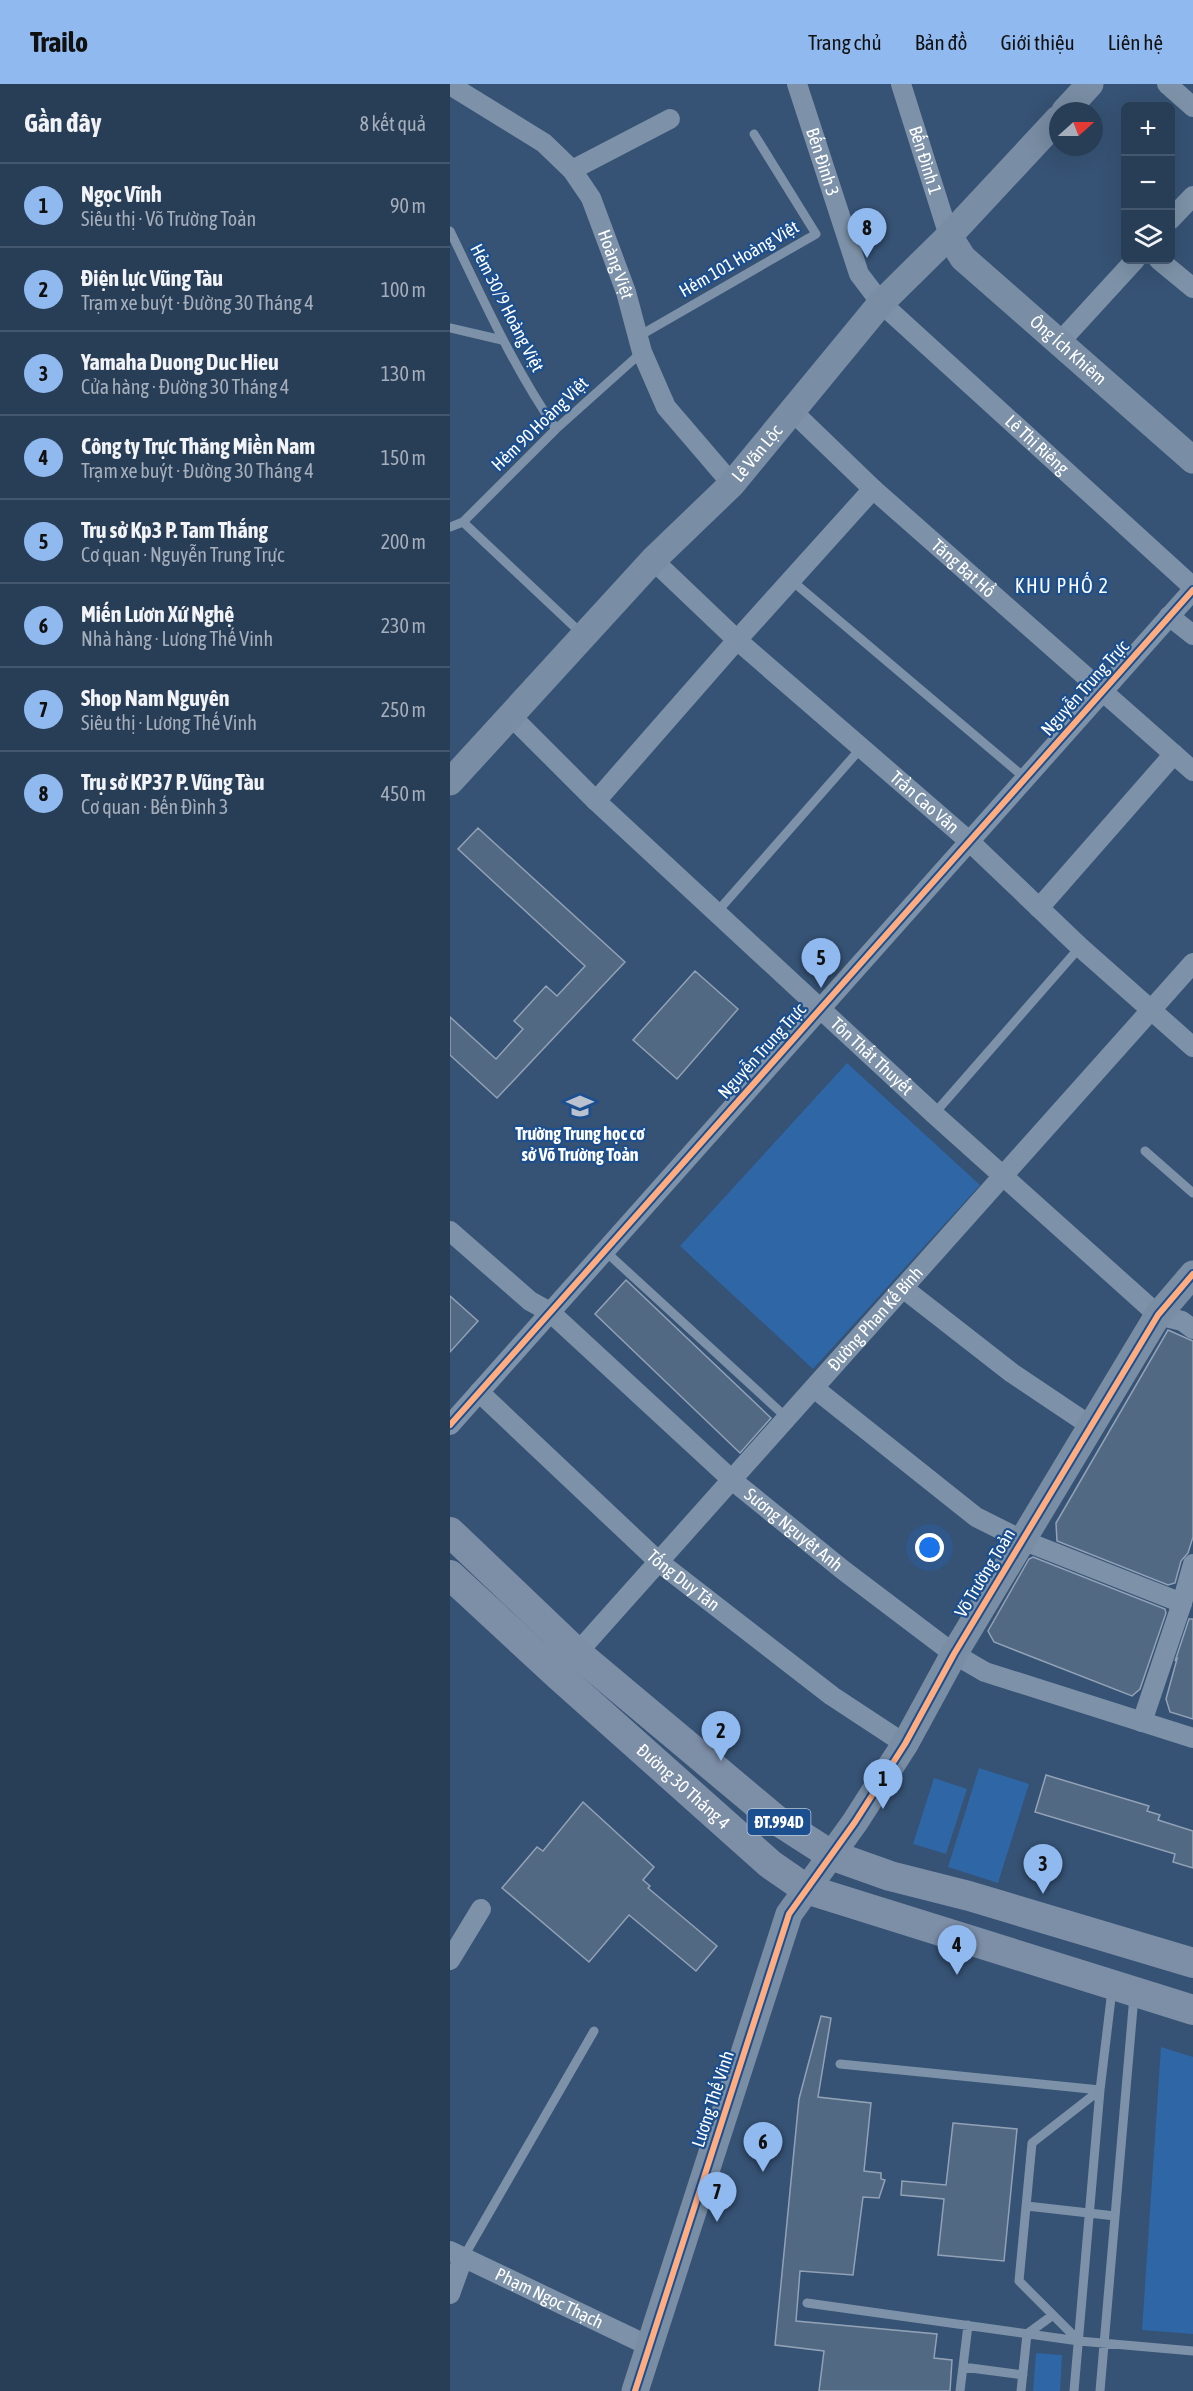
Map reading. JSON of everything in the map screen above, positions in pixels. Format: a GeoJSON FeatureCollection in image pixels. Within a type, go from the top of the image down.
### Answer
{"type":"FeatureCollection","features":[{"type":"Feature","properties":{"kind":"main road","name":"Đường 30 Tháng 4"},"geometry":{"type":"LineString","coordinates":[[450,1532],[577,1653],[775,1819],[831,1855],[890,1876],[969,1896],[1193,1963]]}},
{"type":"Feature","properties":{"kind":"main road","name":"Đường 30 Tháng 4"},"geometry":{"type":"LineString","coordinates":[[450,1575],[558,1676],[770,1864],[806,1889],[1193,2010]]}},
{"type":"Feature","properties":{"kind":"street","name":"Bến Đình 3"},"geometry":{"type":"LineString","coordinates":[[797,84],[859,274],[880,303]]}},
{"type":"Feature","properties":{"kind":"street","name":"Bến Đình 1"},"geometry":{"type":"LineString","coordinates":[[901,84],[950,236]]}},
{"type":"Feature","properties":{"kind":"street"},"geometry":{"type":"LineString","coordinates":[[1073,102],[1090,84]]}},
{"type":"Feature","properties":{"kind":"street"},"geometry":{"type":"LineString","coordinates":[[1167,84],[1193,107]]}},
{"type":"Feature","properties":{"kind":"street","name":"Hoàng Việt"},"geometry":{"type":"LineString","coordinates":[[450,85],[477,91],[544,143],[572,170],[591,198],[626,292],[641,344],[666,407],[732,484]]}},
{"type":"Feature","properties":{"kind":"street"},"geometry":{"type":"LineString","coordinates":[[572,170],[670,119]]}},
{"type":"Feature","properties":{"kind":"street","name":"Lê Văn Lộc"},"geometry":{"type":"LineString","coordinates":[[450,782],[653,560],[732,484],[880,303],[950,236],[1049,129]]}},
{"type":"Feature","properties":{"kind":"street"},"geometry":{"type":"LineString","coordinates":[[1175,215],[1193,196]]}},
{"type":"Feature","properties":{"kind":"street","name":"Ông Ích Khiêm"},"geometry":{"type":"LineString","coordinates":[[950,236],[963,258],[1058,344],[1193,460]]}},
{"type":"Feature","properties":{"kind":"street"},"geometry":{"type":"LineString","coordinates":[[1058,344],[1131,264]]}},
{"type":"Feature","properties":{"kind":"street"},"geometry":{"type":"LineString","coordinates":[[1164,264],[1193,288]]}},
{"type":"Feature","properties":{"kind":"street","name":"Lê Thị Riêng"},"geometry":{"type":"LineString","coordinates":[[880,303],[1193,589]]}},
{"type":"Feature","properties":{"kind":"street","name":"Tăng Bạt Hổ"},"geometry":{"type":"LineString","coordinates":[[791,410],[873,489],[1193,771]]}},
{"type":"Feature","properties":{"kind":"street"},"geometry":{"type":"LineString","coordinates":[[596,801],[873,489]]}},
{"type":"Feature","properties":{"kind":"street","name":"Trần Cao Vân"},"geometry":{"type":"LineString","coordinates":[[653,560],[737,640],[969,841],[1080,947],[1193,1047]]}},
{"type":"Feature","properties":{"kind":"street","name":"Nguyễn Trung Trực"},"geometry":{"type":"LineString","coordinates":[[450,1425],[1193,589]]}},
{"type":"Feature","properties":{"kind":"street"},"geometry":{"type":"LineString","coordinates":[[1170,616],[1193,635]]}},
{"type":"Feature","properties":{"kind":"street","name":"Tôn Thất Thuyết"},"geometry":{"type":"LineString","coordinates":[[511,716],[596,801],[1002,1176],[1158,1315],[1182,1321],[1193,1329]]}},
{"type":"Feature","properties":{"kind":"street"},"geometry":{"type":"LineString","coordinates":[[1039,908],[1174,754]]}},
{"type":"Feature","properties":{"kind":"street","name":"Đường Phan Kế Bính"},"geometry":{"type":"LineString","coordinates":[[558,1676],[1193,963]]}},
{"type":"Feature","properties":{"kind":"street","name":"Sương Nguyệt Anh"},"geometry":{"type":"LineString","coordinates":[[450,1231],[530,1301],[550,1312],[732,1480],[843,1570],[954,1654],[985,1672],[1193,1738]]}},
{"type":"Feature","properties":{"kind":"street","name":"Võ Trường Toản"},"geometry":{"type":"LineString","coordinates":[[806,1889],[905,1744],[954,1654],[1158,1315],[1193,1274]]}},
{"type":"Feature","properties":{"kind":"street"},"geometry":{"type":"LineString","coordinates":[[903,1288],[1012,1373],[1091,1426]]}},
{"type":"Feature","properties":{"kind":"street"},"geometry":{"type":"LineString","coordinates":[[813,1388],[968,1511],[1023,1540],[1187,1592]]}},
{"type":"Feature","properties":{"kind":"street","name":"Tống Duy Tân"},"geometry":{"type":"LineString","coordinates":[[479,1392],[659,1562],[832,1696],[905,1744]]}},
{"type":"Feature","properties":{"kind":"street"},"geometry":{"type":"LineString","coordinates":[[1142,1722],[1187,1592],[1193,1564]]}},
{"type":"Feature","properties":{"kind":"street","name":"Lương Thế Vinh"},"geometry":{"type":"LineString","coordinates":[[635,2391],[789,1914],[806,1889]]}},
{"type":"Feature","properties":{"kind":"street"},"geometry":{"type":"LineString","coordinates":[[450,1960],[481,1909]]}},
{"type":"Feature","properties":{"kind":"street"},"geometry":{"type":"LineString","coordinates":[[450,2294],[457,2254]]}},
{"type":"Feature","properties":{"kind":"street","name":"Phạm Ngọc Thạch"},"geometry":{"type":"LineString","coordinates":[[457,2254],[649,2346]]}},
{"type":"Feature","properties":{"kind":"lane","name":"Hẻm 101 Hoàng Việt"},"geometry":{"type":"LineString","coordinates":[[641,344],[816,234],[754,134]]}},
{"type":"Feature","properties":{"kind":"lane","name":"Hẻm 30/9 Hoàng Việt"},"geometry":{"type":"LineString","coordinates":[[450,231],[502,340],[556,429]]}},
{"type":"Feature","properties":{"kind":"lane"},"geometry":{"type":"LineString","coordinates":[[450,328],[502,340]]}},
{"type":"Feature","properties":{"kind":"lane","name":"Hẻm 90 Hoàng Việt"},"geometry":{"type":"LineString","coordinates":[[463,522],[641,344]]}},
{"type":"Feature","properties":{"kind":"lane"},"geometry":{"type":"LineString","coordinates":[[450,527],[463,522],[584,636]]}},
{"type":"Feature","properties":{"kind":"lane"},"geometry":{"type":"LineString","coordinates":[[791,580],[1025,778]]}},
{"type":"Feature","properties":{"kind":"lane"},"geometry":{"type":"LineString","coordinates":[[717,912],[862,747]]}},
{"type":"Feature","properties":{"kind":"lane"},"geometry":{"type":"LineString","coordinates":[[934,1114],[1080,947]]}},
{"type":"Feature","properties":{"kind":"lane"},"geometry":{"type":"LineString","coordinates":[[1145,1151],[1193,1193]]}},
{"type":"Feature","properties":{"kind":"lane"},"geometry":{"type":"LineString","coordinates":[[605,1251],[788,1418]]}},
{"type":"Feature","properties":{"kind":"lane"},"geometry":{"type":"LineString","coordinates":[[1074,2391],[1100,2090],[1107,2045],[1124,1988]]}},
{"type":"Feature","properties":{"kind":"lane"},"geometry":{"type":"LineString","coordinates":[[1100,2391],[1115,2216],[1124,1988]]}},
{"type":"Feature","properties":{"kind":"lane"},"geometry":{"type":"LineString","coordinates":[[457,2254],[594,2031]]}},
{"type":"Feature","properties":{"kind":"lane"},"geometry":{"type":"LineString","coordinates":[[840,2064],[1100,2090]]}},
{"type":"Feature","properties":{"kind":"lane"},"geometry":{"type":"LineString","coordinates":[[1079,2341],[1019,2281],[1032,2143],[1100,2090]]}},
{"type":"Feature","properties":{"kind":"lane"},"geometry":{"type":"LineString","coordinates":[[1027,2206],[1115,2216]]}},
{"type":"Feature","properties":{"kind":"lane"},"geometry":{"type":"LineString","coordinates":[[807,2302],[1079,2341],[1193,2351]]}},
{"type":"Feature","properties":{"kind":"lane"},"geometry":{"type":"LineString","coordinates":[[1021,2391],[1027,2334],[1053,2315]]}},
{"type":"Feature","properties":{"kind":"lane"},"geometry":{"type":"LineString","coordinates":[[960,2391],[968,2325]]}},
{"type":"Feature","properties":{"kind":"lane"},"geometry":{"type":"LineString","coordinates":[[963,2367],[1023,2375]]}},
{"type":"Feature","properties":{"kind":"shaded area"},"geometry":{"type":"Polygon","coordinates":[[[847,1063],[980,1185],[813,1369],[680,1246],[847,1063]]]}},
{"type":"Feature","properties":{"kind":"shaded area"},"geometry":{"type":"Polygon","coordinates":[[[979,1768],[1029,1784],[998,1883],[948,1867],[979,1768]]]}},
{"type":"Feature","properties":{"kind":"shaded area"},"geometry":{"type":"Polygon","coordinates":[[[934,1778],[967,1789],[946,1854],[913,1844],[934,1778]]]}},
{"type":"Feature","properties":{"kind":"shaded area"},"geometry":{"type":"Polygon","coordinates":[[[1161,2047],[1193,2057],[1193,2334],[1142,2330],[1161,2047]]]}},
{"type":"Feature","properties":{"kind":"shaded area"},"geometry":{"type":"Polygon","coordinates":[[[1036,2353],[1062,2355],[1060,2391],[1033,2391],[1036,2353]]]}},
{"type":"Feature","properties":{"kind":"building"},"geometry":{"type":"Polygon","coordinates":[[[478,828],[625,962],[497,1098],[450,1055],[450,1017],[496,1059],[523,1029],[514,1021],[546,986],[557,996],[585,966],[458,849],[478,828]]]}},
{"type":"Feature","properties":{"kind":"building"},"geometry":{"type":"Polygon","coordinates":[[[695,971],[738,1009],[677,1079],[633,1040],[695,971]]]}},
{"type":"Feature","properties":{"kind":"building"},"geometry":{"type":"Polygon","coordinates":[[[626,1280],[771,1418],[740,1453],[595,1314],[626,1280]]]}},
{"type":"Feature","properties":{"kind":"building"},"geometry":{"type":"Polygon","coordinates":[[[450,1296],[478,1321],[450,1352],[450,1296]]]}},
{"type":"Feature","properties":{"kind":"building"},"geometry":{"type":"Polygon","coordinates":[[[1168,1330],[1193,1341],[1193,1537],[1188,1553],[1181,1561],[1175,1583],[1168,1585],[1057,1541],[1056,1523],[1168,1330]]]}},
{"type":"Feature","properties":{"kind":"building"},"geometry":{"type":"Polygon","coordinates":[[[1033,1557],[1165,1609],[1166,1613],[1140,1689],[1132,1696],[994,1642],[988,1631],[1029,1559],[1033,1557]]]}},
{"type":"Feature","properties":{"kind":"building"},"geometry":{"type":"Polygon","coordinates":[[[1189,1619],[1193,1619],[1193,1719],[1170,1712],[1166,1699],[1177,1659],[1175,1661],[1189,1619]]]}},
{"type":"Feature","properties":{"kind":"building"},"geometry":{"type":"Polygon","coordinates":[[[1046,1775],[1149,1806],[1147,1811],[1160,1815],[1158,1820],[1193,1831],[1193,1868],[1173,1862],[1175,1854],[1035,1812],[1046,1775]]]}},
{"type":"Feature","properties":{"kind":"building"},"geometry":{"type":"Polygon","coordinates":[[[583,1802],[654,1867],[643,1880],[650,1886],[648,1888],[717,1946],[696,1971],[629,1915],[589,1962],[502,1888],[537,1847],[543,1851],[583,1802]]]}},
{"type":"Feature","properties":{"kind":"building"},"geometry":{"type":"Polygon","coordinates":[[[821,2016],[831,2018],[818,2097],[871,2103],[864,2171],[881,2173],[881,2179],[885,2180],[879,2198],[863,2197],[853,2275],[800,2271],[796,2321],[937,2334],[934,2358],[952,2360],[950,2391],[819,2391],[824,2351],[775,2345],[799,2099],[821,2016]]]}},
{"type":"Feature","properties":{"kind":"building"},"geometry":{"type":"Polygon","coordinates":[[[953,2123],[1017,2129],[1004,2261],[938,2255],[944,2199],[901,2195],[902,2181],[946,2185],[953,2123]]]}},
{"type":"Feature","properties":{"kind":"cycle path"},"geometry":{"type":"LineString","coordinates":[[450,1425],[1193,590]]}},
{"type":"Feature","properties":{"kind":"cycle path"},"geometry":{"type":"LineString","coordinates":[[635,2391],[789,1914],[855,1822],[905,1744],[954,1654],[1158,1315],[1193,1274]]}},
{"type":"Feature","properties":{"kind":"place","name":"Trụ sở KP37 P. Vũng Tàu"},"geometry":{"type":"Point","coordinates":[867,258]}},
{"type":"Feature","properties":{"kind":"place","name":"Trụ sở Kp3 P. Tam Thắng"},"geometry":{"type":"Point","coordinates":[821,988]}},
{"type":"Feature","properties":{"kind":"place","name":"Trường Trung học cơ sở Võ Trường Toản"},"geometry":{"type":"Point","coordinates":[580,1106]}},
{"type":"Feature","properties":{"kind":"place","name":"Điện lực Vũng Tàu"},"geometry":{"type":"Point","coordinates":[721,1761]}},
{"type":"Feature","properties":{"kind":"place","name":"Ngọc Vĩnh"},"geometry":{"type":"Point","coordinates":[883,1809]}},
{"type":"Feature","properties":{"kind":"place","name":"Yamaha Duong Duc Hieu"},"geometry":{"type":"Point","coordinates":[1043,1894]}},
{"type":"Feature","properties":{"kind":"place","name":"Công ty Trực Thăng Miền Nam"},"geometry":{"type":"Point","coordinates":[957,1975]}},
{"type":"Feature","properties":{"kind":"place","name":"Miến Lươn Xứ Nghệ"},"geometry":{"type":"Point","coordinates":[763,2172]}},
{"type":"Feature","properties":{"kind":"place","name":"Shop Nam Nguyên"},"geometry":{"type":"Point","coordinates":[717,2222]}},
{"type":"Feature","properties":{"kind":"district","name":"KHU PHỐ 2"},"geometry":{"type":"Point","coordinates":[1062,586]}}]}
